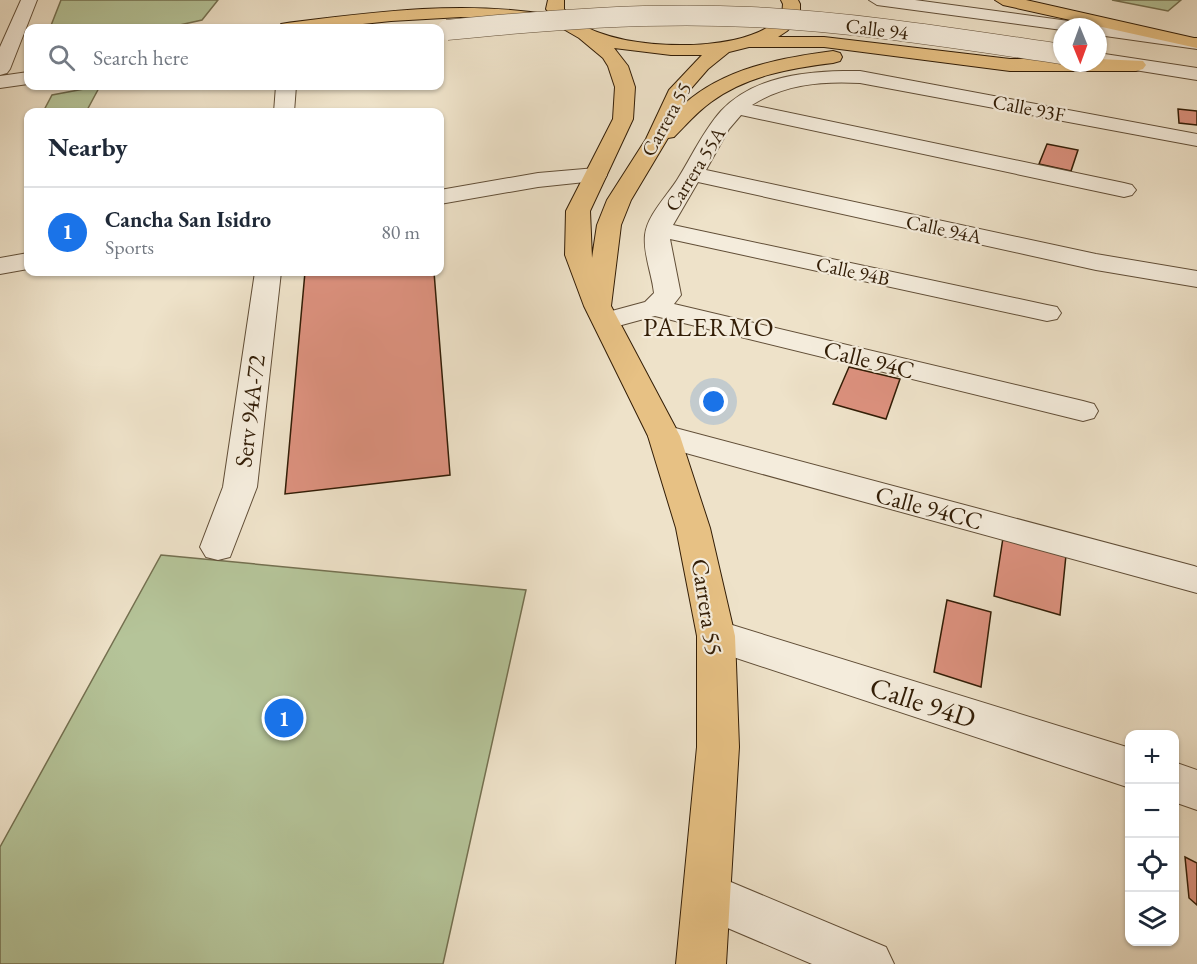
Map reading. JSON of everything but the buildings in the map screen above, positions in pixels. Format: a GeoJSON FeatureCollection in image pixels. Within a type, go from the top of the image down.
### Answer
{"type":"FeatureCollection","features":[{"type":"Feature","properties":{"kind":"main road"},"geometry":{"type":"LineString","coordinates":[[556,0],[555,9],[565,22]]}},
{"type":"Feature","properties":{"kind":"main road"},"geometry":{"type":"LineString","coordinates":[[751,42],[776,31],[790,18],[792,4],[789,0]]}},
{"type":"Feature","properties":{"kind":"main road"},"geometry":{"type":"LineString","coordinates":[[1003,0],[1195,43]]}},
{"type":"Feature","properties":{"kind":"main road"},"geometry":{"type":"LineString","coordinates":[[323,24],[413,14],[495,11],[565,22],[586,34],[614,43],[648,49],[684,50],[751,42],[801,41],[858,59]]}},
{"type":"Feature","properties":{"kind":"main road","name":"Carrera 55"},"geometry":{"type":"LineString","coordinates":[[586,34],[610,54],[618,66],[626,87],[623,119],[578,211],[578,255],[603,314],[664,436],[693,528],[716,636],[718,747],[701,964]]}},
{"type":"Feature","properties":{"kind":"main road","name":"Carrera 55"},"geometry":{"type":"LineString","coordinates":[[603,314],[604,254],[613,214],[619,200],[657,139],[679,90],[701,65],[724,47]]}},
{"type":"Feature","properties":{"kind":"main road"},"geometry":{"type":"LineString","coordinates":[[657,139],[711,92],[773,67],[858,59],[901,52],[999,64],[1136,65]]}},
{"type":"Feature","properties":{"kind":"street"},"geometry":{"type":"LineString","coordinates":[[0,69],[29,0]]}},
{"type":"Feature","properties":{"kind":"street","name":"Calle 94"},"geometry":{"type":"LineString","coordinates":[[877,0],[1053,24]]}},
{"type":"Feature","properties":{"kind":"street","name":"Calle 94"},"geometry":{"type":"LineString","coordinates":[[444,31],[612,16],[742,16],[874,28],[1053,53]]}},
{"type":"Feature","properties":{"kind":"street"},"geometry":{"type":"LineString","coordinates":[[1107,31],[1195,43]]}},
{"type":"Feature","properties":{"kind":"street","name":"Carrera 55A"},"geometry":{"type":"LineString","coordinates":[[655,308],[668,295],[667,278],[658,257],[658,229],[729,115],[756,94],[792,80],[832,75],[858,59]]}},
{"type":"Feature","properties":{"kind":"street","name":"Calle 93F"},"geometry":{"type":"LineString","coordinates":[[858,59],[1197,140]]}},
{"type":"Feature","properties":{"kind":"street"},"geometry":{"type":"LineString","coordinates":[[1107,60],[1197,74]]}},
{"type":"Feature","properties":{"kind":"street"},"geometry":{"type":"LineString","coordinates":[[0,82],[24,79]]}},
{"type":"Feature","properties":{"kind":"street"},"geometry":{"type":"LineString","coordinates":[[284,108],[286,90]]}},
{"type":"Feature","properties":{"kind":"street"},"geometry":{"type":"LineString","coordinates":[[738,108],[1124,190]]}},
{"type":"Feature","properties":{"kind":"street","name":"Calle 94A"},"geometry":{"type":"LineString","coordinates":[[692,174],[1096,262],[1197,279]]}},
{"type":"Feature","properties":{"kind":"street"},"geometry":{"type":"LineString","coordinates":[[444,196],[538,180],[596,175]]}},
{"type":"Feature","properties":{"kind":"street"},"geometry":{"type":"LineString","coordinates":[[538,180],[578,211]]}},
{"type":"Feature","properties":{"kind":"street","name":"Calle 94B"},"geometry":{"type":"LineString","coordinates":[[658,229],[1047,313]]}},
{"type":"Feature","properties":{"kind":"street"},"geometry":{"type":"LineString","coordinates":[[0,266],[24,262]]}},
{"type":"Feature","properties":{"kind":"street","name":"Serv 94A-72"},"geometry":{"type":"LineString","coordinates":[[219,547],[240,487],[267,276]]}},
{"type":"Feature","properties":{"kind":"street"},"geometry":{"type":"LineString","coordinates":[[603,314],[655,308]]}},
{"type":"Feature","properties":{"kind":"street","name":"Calle 94C"},"geometry":{"type":"LineString","coordinates":[[655,308],[1083,411]]}},
{"type":"Feature","properties":{"kind":"street","name":"Calle 94CC"},"geometry":{"type":"LineString","coordinates":[[664,436],[1194,580]]}},
{"type":"Feature","properties":{"kind":"street","name":"Calle 94D"},"geometry":{"type":"LineString","coordinates":[[716,636],[1125,766]]}},
{"type":"Feature","properties":{"kind":"street"},"geometry":{"type":"LineString","coordinates":[[1179,784],[1197,790]]}},
{"type":"Feature","properties":{"kind":"street"},"geometry":{"type":"LineString","coordinates":[[707,895],[869,964]]}},
{"type":"Feature","properties":{"kind":"green space"},"geometry":{"type":"Polygon","coordinates":[[[61,0],[218,0],[202,20],[184,24],[52,24],[61,0]]]}},
{"type":"Feature","properties":{"kind":"green space"},"geometry":{"type":"Polygon","coordinates":[[[1112,0],[1181,0],[1168,11],[1112,0]]]}},
{"type":"Feature","properties":{"kind":"green space"},"geometry":{"type":"Polygon","coordinates":[[[79,90],[98,90],[88,108],[45,108],[52,95],[79,90]]]}},
{"type":"Feature","properties":{"kind":"green space"},"geometry":{"type":"Polygon","coordinates":[[[161,555],[526,590],[443,964],[0,964],[0,847],[161,555]]]}},
{"type":"Feature","properties":{"kind":"place","name":"Cancha San Isidro"},"geometry":{"type":"Point","coordinates":[284,718]}},
{"type":"Feature","properties":{"kind":"district","name":"PALERMO"},"geometry":{"type":"Point","coordinates":[709,327]}}]}
